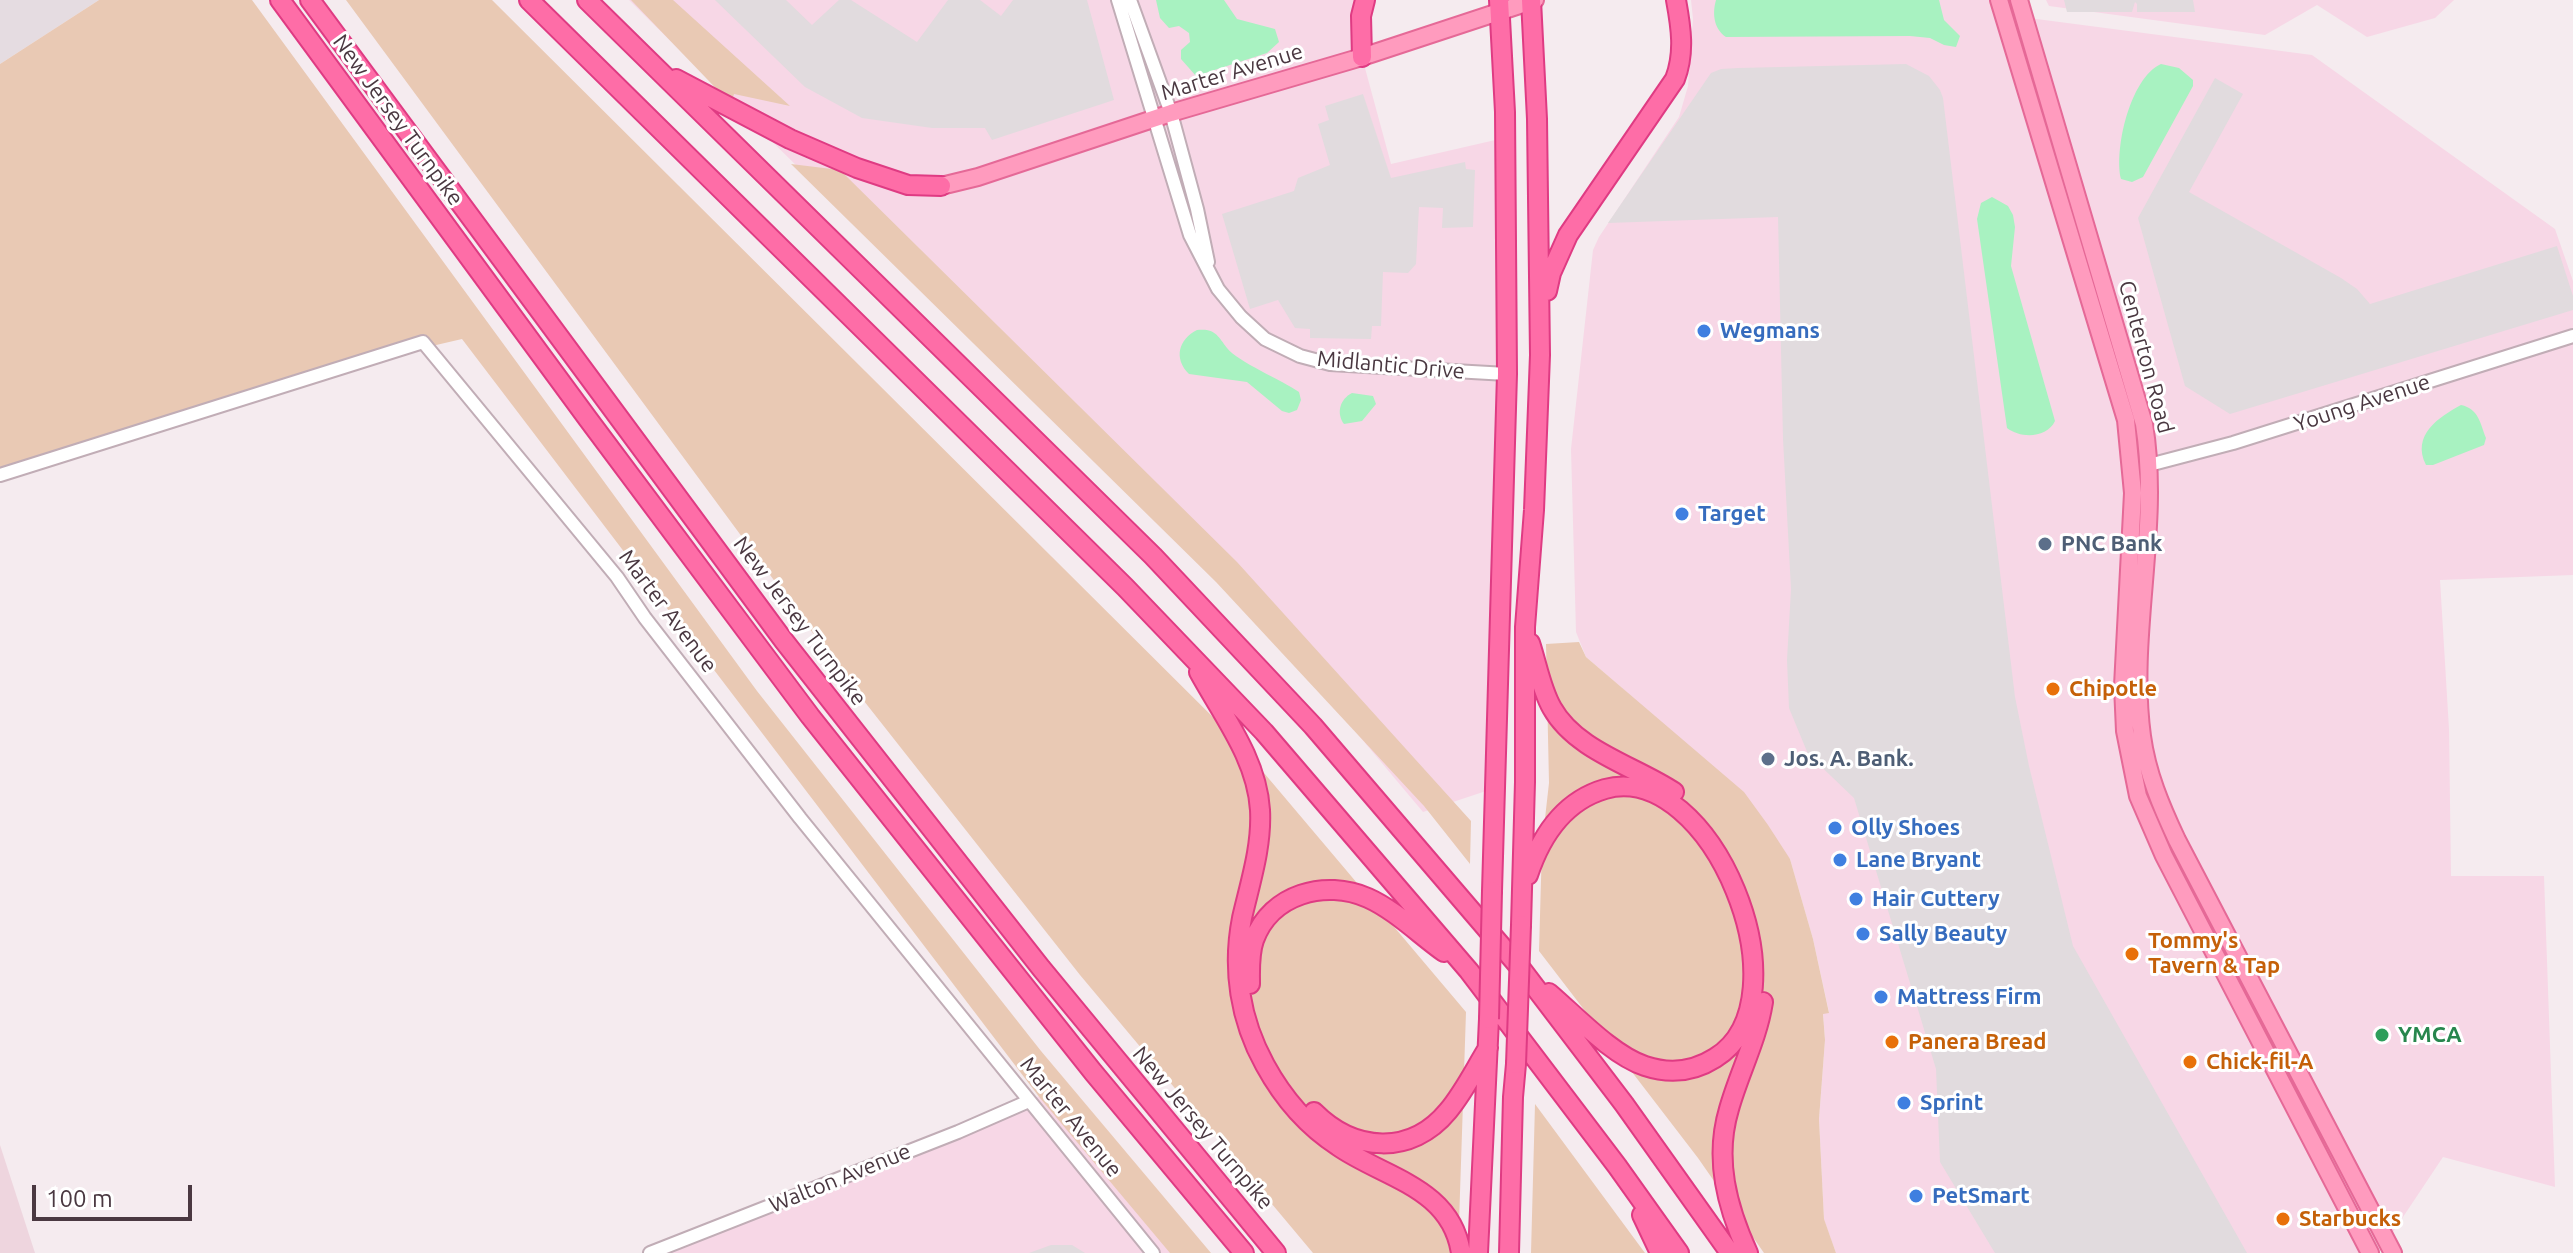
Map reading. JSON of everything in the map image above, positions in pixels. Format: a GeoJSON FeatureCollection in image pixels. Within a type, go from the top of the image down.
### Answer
{"type":"FeatureCollection","features":[{"type":"Feature","properties":{"kind":"highway","name":"New Jersey Turnpike"},"geometry":{"type":"LineString","coordinates":[[280,0],[810,716],[1073,1048],[1244,1253]]}},
{"type":"Feature","properties":{"kind":"highway","name":"New Jersey Turnpike"},"geometry":{"type":"LineString","coordinates":[[310,0],[784,641],[1051,980],[1276,1253]]}},
{"type":"Feature","properties":{"kind":"highway"},"geometry":{"type":"LineString","coordinates":[[529,0],[1188,652],[1317,792],[1469,971],[1679,1253]]}},
{"type":"Feature","properties":{"kind":"highway"},"geometry":{"type":"LineString","coordinates":[[587,0],[1190,594],[1323,737],[1522,970],[1624,1104],[1730,1253]]}},
{"type":"Feature","properties":{"kind":"highway"},"geometry":{"type":"LineString","coordinates":[[1362,57],[1361,16],[1365,0]]}},
{"type":"Feature","properties":{"kind":"highway"},"geometry":{"type":"LineString","coordinates":[[1509,1253],[1521,917],[1525,627],[1534,510],[1540,320],[1532,0]]}},
{"type":"Feature","properties":{"kind":"highway"},"geometry":{"type":"LineString","coordinates":[[1540,320],[1551,273],[1568,235],[1675,79],[1681,59],[1676,0]]}},
{"type":"Feature","properties":{"kind":"highway"},"geometry":{"type":"LineString","coordinates":[[1478,1253],[1489,1019],[1507,374],[1505,112],[1500,5]]}},
{"type":"Feature","properties":{"kind":"highway"},"geometry":{"type":"LineString","coordinates":[[657,69],[790,139],[857,168],[908,185],[941,186]]}},
{"type":"Feature","properties":{"kind":"highway"},"geometry":{"type":"LineString","coordinates":[[1525,627],[1551,706],[1559,718],[1580,739],[1657,781],[1692,807],[1719,842],[1748,899],[1763,956],[1765,996],[1755,1038],[1729,1107],[1723,1131],[1722,1156],[1729,1204],[1748,1253]]}},
{"type":"Feature","properties":{"kind":"highway"},"geometry":{"type":"LineString","coordinates":[[1188,652],[1235,733],[1257,785],[1259,838],[1242,921],[1238,958],[1240,995],[1254,1044],[1280,1090],[1317,1131],[1340,1148],[1413,1185],[1434,1200],[1449,1219],[1459,1240],[1461,1253]]}},
{"type":"Feature","properties":{"kind":"highway"},"geometry":{"type":"LineString","coordinates":[[1521,917],[1526,882],[1544,838],[1557,819],[1590,793],[1632,787],[1654,793],[1691,820],[1721,862],[1751,941],[1753,994],[1749,1016],[1739,1036],[1724,1052],[1706,1064],[1686,1070],[1664,1071],[1643,1066],[1624,1055],[1522,970]]}},
{"type":"Feature","properties":{"kind":"highway"},"geometry":{"type":"LineString","coordinates":[[1469,971],[1371,899],[1351,891],[1331,888],[1311,890],[1294,897],[1277,907],[1263,922],[1253,941],[1250,985],[1254,1010],[1289,1081],[1320,1118],[1357,1140],[1377,1145],[1397,1144],[1433,1126],[1459,1096],[1488,1048]]}},
{"type":"Feature","properties":{"kind":"highway"},"geometry":{"type":"LineString","coordinates":[[1617,1166],[1660,1253]]}},
{"type":"Feature","properties":{"kind":"main road","name":"Marter Avenue"},"geometry":{"type":"LineString","coordinates":[[941,186],[978,177],[1154,118],[1362,57],[1500,5],[1532,0]]}},
{"type":"Feature","properties":{"kind":"main road","name":"Centerton Road"},"geometry":{"type":"LineString","coordinates":[[1999,0],[2128,433],[2133,505],[2123,708],[2127,753],[2138,796],[2164,856],[2370,1253]]}},
{"type":"Feature","properties":{"kind":"main road","name":"Centerton Road"},"geometry":{"type":"LineString","coordinates":[[2019,0],[2140,405],[2149,465],[2148,555],[2139,690],[2142,735],[2151,779],[2177,840],[2393,1253]]}},
{"type":"Feature","properties":{"kind":"street","name":"Midlantic Drive"},"geometry":{"type":"LineString","coordinates":[[1118,0],[1190,235],[1212,277],[1241,317],[1265,339],[1300,356],[1330,364],[1507,374]]}},
{"type":"Feature","properties":{"kind":"street","name":"Midlantic Drive"},"geometry":{"type":"LineString","coordinates":[[1130,0],[1171,113],[1212,277]]}},
{"type":"Feature","properties":{"kind":"street","name":"Young Avenue"},"geometry":{"type":"LineString","coordinates":[[2149,465],[2233,443],[2573,336]]}},
{"type":"Feature","properties":{"kind":"street","name":"Marter Avenue"},"geometry":{"type":"LineString","coordinates":[[0,475],[423,342],[617,577],[645,618],[800,818],[1153,1253]]}},
{"type":"Feature","properties":{"kind":"street","name":"Walton Avenue"},"geometry":{"type":"LineString","coordinates":[[650,1253],[1029,1101]]}},
{"type":"Feature","properties":{"kind":"shaded area"},"geometry":{"type":"Polygon","coordinates":[[[0,0],[99,0],[0,64],[0,0]]]}},
{"type":"Feature","properties":{"kind":"shaded area"},"geometry":{"type":"Polygon","coordinates":[[[99,0],[252,0],[757,691],[1041,1051],[1211,1253],[1170,1253],[1040,1098],[462,339],[389,356],[0,474],[0,64],[99,0]]]}},
{"type":"Feature","properties":{"kind":"shaded area"},"geometry":{"type":"Polygon","coordinates":[[[346,0],[492,0],[1237,741],[1466,1012],[1458,1253],[1313,1253],[1080,975],[849,682],[346,0]]]}},
{"type":"Feature","properties":{"kind":"shaded area"},"geometry":{"type":"Polygon","coordinates":[[[629,0],[1365,0],[1362,57],[1391,164],[1504,138],[1495,788],[1423,812],[1334,706],[1184,542],[904,272],[629,0]]]}},
{"type":"Feature","properties":{"kind":"shaded area"},"geometry":{"type":"Polygon","coordinates":[[[631,0],[673,0],[790,106],[734,94],[731,104],[631,0]]]}},
{"type":"Feature","properties":{"kind":"shaded area"},"geometry":{"type":"Polygon","coordinates":[[[715,0],[786,0],[812,25],[839,0],[851,0],[917,42],[948,0],[980,0],[1001,16],[1013,0],[1087,0],[1114,100],[992,140],[985,128],[932,128],[862,118],[805,87],[715,0]]]}},
{"type":"Feature","properties":{"kind":"shaded area"},"geometry":{"type":"Polygon","coordinates":[[[1156,0],[1224,0],[1237,19],[1275,29],[1279,42],[1267,53],[1196,76],[1181,59],[1181,50],[1190,42],[1189,33],[1179,26],[1169,28],[1160,18],[1156,0]]]}},
{"type":"Feature","properties":{"kind":"shaded area"},"geometry":{"type":"Polygon","coordinates":[[[1691,0],[1994,0],[2006,15],[2312,55],[2555,229],[2573,281],[2573,575],[2440,580],[2449,729],[2451,876],[2544,876],[2555,1187],[2443,1157],[2379,1253],[1836,1253],[1824,1220],[1819,1119],[1825,1040],[1823,1013],[1829,1012],[1813,939],[1790,859],[1622,688],[1586,657],[1576,632],[1571,449],[1593,250],[1679,117],[1688,86],[1693,19],[1691,0]]]}},
{"type":"Feature","properties":{"kind":"shaded area"},"geometry":{"type":"Polygon","coordinates":[[[1716,0],[1939,0],[1944,20],[1960,36],[1956,47],[1930,38],[1910,36],[1726,37],[1715,21],[1716,0]]]}},
{"type":"Feature","properties":{"kind":"shaded area"},"geometry":{"type":"Polygon","coordinates":[[[2046,0],[2454,0],[2435,18],[2367,37],[2317,5],[2265,35],[2049,6],[2046,0]]]}},
{"type":"Feature","properties":{"kind":"shaded area"},"geometry":{"type":"Polygon","coordinates":[[[2064,0],[2193,0],[2195,12],[2137,12],[2135,2],[2132,12],[2067,12],[2064,0]]]}},
{"type":"Feature","properties":{"kind":"shaded area"},"geometry":{"type":"Polygon","coordinates":[[[1906,64],[1929,76],[1943,98],[2015,697],[2073,946],[2247,1253],[1995,1253],[1940,1162],[1936,1069],[1854,798],[1808,754],[1789,708],[1787,660],[1791,589],[1783,439],[1778,217],[1608,223],[1711,73],[1738,68],[1906,64]]]}},
{"type":"Feature","properties":{"kind":"shaded area"},"geometry":{"type":"Polygon","coordinates":[[[2161,64],[2179,68],[2193,80],[2193,86],[2143,177],[2132,182],[2121,179],[2120,150],[2127,116],[2141,84],[2161,64]]]}},
{"type":"Feature","properties":{"kind":"shaded area"},"geometry":{"type":"Polygon","coordinates":[[[2215,78],[2243,94],[2189,192],[2341,278],[2357,289],[2370,304],[2557,246],[2573,296],[2573,310],[2230,414],[2185,386],[2138,218],[2215,78]]]}},
{"type":"Feature","properties":{"kind":"shaded area"},"geometry":{"type":"Polygon","coordinates":[[[1363,94],[1391,178],[1465,162],[1466,169],[1475,170],[1473,227],[1442,228],[1443,208],[1419,207],[1416,264],[1408,273],[1383,272],[1381,326],[1372,326],[1371,339],[1310,338],[1310,329],[1295,328],[1278,300],[1250,309],[1222,214],[1294,191],[1298,178],[1330,165],[1318,124],[1329,120],[1325,106],[1363,94]]]}},
{"type":"Feature","properties":{"kind":"shaded area"},"geometry":{"type":"Polygon","coordinates":[[[791,164],[840,170],[1237,562],[1471,821],[1470,864],[1424,806],[1216,582],[791,164]]]}},
{"type":"Feature","properties":{"kind":"shaded area"},"geometry":{"type":"Polygon","coordinates":[[[1992,197],[2008,206],[2013,215],[2015,227],[2011,266],[2055,421],[2040,434],[2019,434],[2007,428],[1977,219],[1981,203],[1992,197]]]}},
{"type":"Feature","properties":{"kind":"shaded area"},"geometry":{"type":"Polygon","coordinates":[[[1197,330],[1212,332],[1240,359],[1299,392],[1301,400],[1297,410],[1289,413],[1282,411],[1247,382],[1189,374],[1181,362],[1180,349],[1186,338],[1197,330]]]}},
{"type":"Feature","properties":{"kind":"shaded area"},"geometry":{"type":"Polygon","coordinates":[[[1352,393],[1373,396],[1376,404],[1362,421],[1344,424],[1340,407],[1352,393]]]}},
{"type":"Feature","properties":{"kind":"shaded area"},"geometry":{"type":"Polygon","coordinates":[[[2461,405],[2478,417],[2486,438],[2484,445],[2426,465],[2422,454],[2425,436],[2436,421],[2461,405]]]}},
{"type":"Feature","properties":{"kind":"shaded area"},"geometry":{"type":"Polygon","coordinates":[[[1579,642],[1586,657],[1744,792],[1790,859],[1813,939],[1829,1013],[1823,1014],[1825,1040],[1819,1119],[1824,1219],[1836,1253],[1764,1253],[1698,1158],[1539,951],[1542,845],[1549,783],[1546,644],[1579,642]]]}},
{"type":"Feature","properties":{"kind":"shaded area"},"geometry":{"type":"Polygon","coordinates":[[[1064,1085],[1209,1253],[644,1253],[958,1132],[1064,1085]]]}},
{"type":"Feature","properties":{"kind":"shaded area"},"geometry":{"type":"Polygon","coordinates":[[[1535,1104],[1645,1253],[1531,1253],[1535,1104]]]}},
{"type":"Feature","properties":{"kind":"shaded area"},"geometry":{"type":"Polygon","coordinates":[[[0,1145],[35,1253],[0,1253],[0,1145]]]}},
{"type":"Feature","properties":{"kind":"shaded area"},"geometry":{"type":"Polygon","coordinates":[[[1051,1245],[1072,1245],[1085,1253],[1029,1253],[1051,1245]]]}},
{"type":"Feature","properties":{"kind":"place","name":"Wegmans"},"geometry":{"type":"Point","coordinates":[1704,331]}},
{"type":"Feature","properties":{"kind":"place","name":"Target"},"geometry":{"type":"Point","coordinates":[1682,514]}},
{"type":"Feature","properties":{"kind":"place","name":"PNC Bank"},"geometry":{"type":"Point","coordinates":[2045,544]}},
{"type":"Feature","properties":{"kind":"place","name":"Chipotle"},"geometry":{"type":"Point","coordinates":[2053,689]}},
{"type":"Feature","properties":{"kind":"place","name":"Jos. A. Bank."},"geometry":{"type":"Point","coordinates":[1768,759]}},
{"type":"Feature","properties":{"kind":"place","name":"Olly Shoes"},"geometry":{"type":"Point","coordinates":[1835,828]}},
{"type":"Feature","properties":{"kind":"place","name":"Lane Bryant"},"geometry":{"type":"Point","coordinates":[1840,860]}},
{"type":"Feature","properties":{"kind":"place","name":"Hair Cuttery"},"geometry":{"type":"Point","coordinates":[1856,899]}},
{"type":"Feature","properties":{"kind":"place","name":"Sally Beauty"},"geometry":{"type":"Point","coordinates":[1863,934]}},
{"type":"Feature","properties":{"kind":"place","name":"Tommy's Tavern & Tap"},"geometry":{"type":"Point","coordinates":[2132,954]}},
{"type":"Feature","properties":{"kind":"place","name":"Mattress Firm"},"geometry":{"type":"Point","coordinates":[1881,997]}},
{"type":"Feature","properties":{"kind":"place","name":"YMCA"},"geometry":{"type":"Point","coordinates":[2382,1035]}},
{"type":"Feature","properties":{"kind":"place","name":"Panera Bread"},"geometry":{"type":"Point","coordinates":[1892,1042]}},
{"type":"Feature","properties":{"kind":"place","name":"Chick-fil-A"},"geometry":{"type":"Point","coordinates":[2190,1062]}},
{"type":"Feature","properties":{"kind":"place","name":"Sprint"},"geometry":{"type":"Point","coordinates":[1904,1103]}},
{"type":"Feature","properties":{"kind":"place","name":"PetSmart"},"geometry":{"type":"Point","coordinates":[1916,1196]}},
{"type":"Feature","properties":{"kind":"place","name":"Starbucks"},"geometry":{"type":"Point","coordinates":[2283,1219]}}]}
